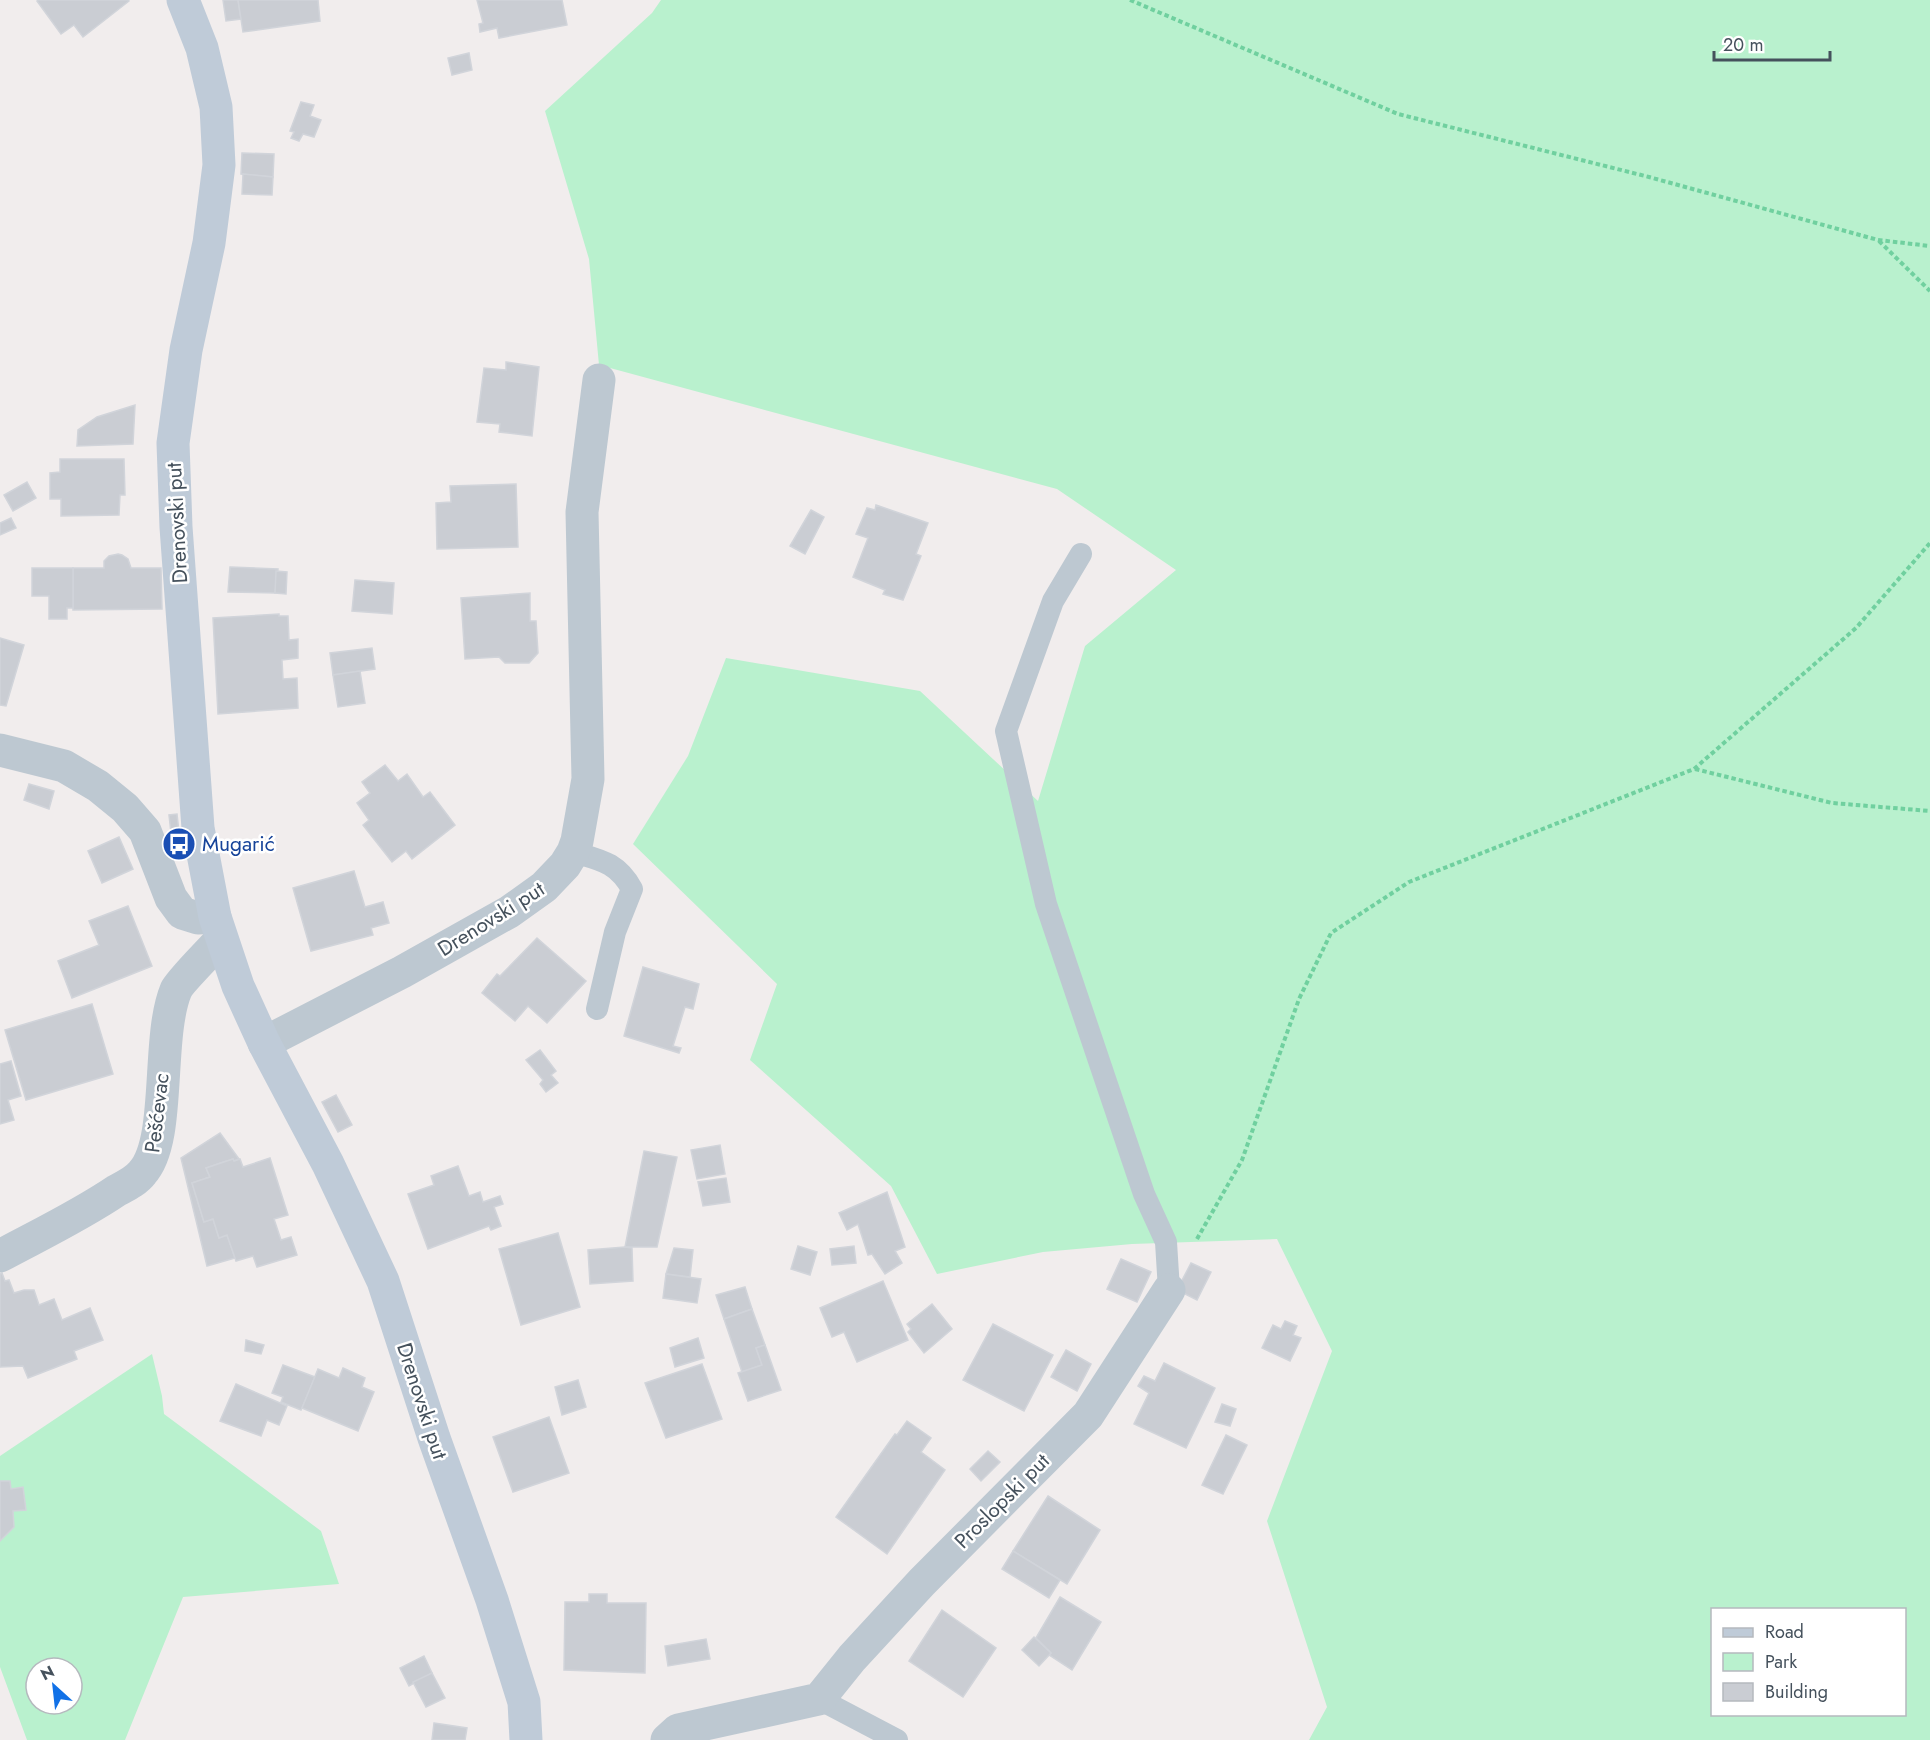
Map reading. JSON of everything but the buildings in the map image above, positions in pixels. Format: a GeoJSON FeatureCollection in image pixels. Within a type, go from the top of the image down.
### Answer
{"type":"FeatureCollection","features":[{"type":"Feature","properties":{"kind":"main road","name":"Drenovski put"},"geometry":{"type":"LineString","coordinates":[[183,0],[202,48],[216,107],[219,165],[209,243],[186,350],[173,443],[176,527],[198,828],[218,928],[238,986],[264,1043],[328,1164],[383,1281],[434,1438],[492,1600],[524,1702],[526,1740]]}},
{"type":"Feature","properties":{"kind":"street","name":"Drenovski put"},"geometry":{"type":"LineString","coordinates":[[264,1043],[402,972],[509,912],[544,887],[566,865],[573,852],[588,779],[582,512],[599,380]]}},
{"type":"Feature","properties":{"kind":"street"},"geometry":{"type":"LineString","coordinates":[[0,750],[64,766],[98,786],[125,808],[145,831],[171,898],[182,913],[218,928]]}},
{"type":"Feature","properties":{"kind":"street","name":"Pešćevac"},"geometry":{"type":"LineString","coordinates":[[0,1256],[93,1207],[141,1174],[151,1162],[156,1148],[164,1048],[176,989],[218,928]]}},
{"type":"Feature","properties":{"kind":"street","name":"Proslopski put"},"geometry":{"type":"LineString","coordinates":[[819,1699],[852,1658],[922,1582],[1088,1414],[1169,1290]]}},
{"type":"Feature","properties":{"kind":"street"},"geometry":{"type":"LineString","coordinates":[[667,1740],[678,1730],[819,1699]]}},
{"type":"Feature","properties":{"kind":"lane"},"geometry":{"type":"LineString","coordinates":[[1081,554],[1053,601],[1006,731],[1046,904],[1144,1194],[1166,1242],[1169,1290]]}},
{"type":"Feature","properties":{"kind":"lane"},"geometry":{"type":"LineString","coordinates":[[573,852],[606,861],[625,877],[632,889],[615,932],[597,1009]]}},
{"type":"Feature","properties":{"kind":"lane"},"geometry":{"type":"LineString","coordinates":[[819,1699],[897,1740]]}},
{"type":"Feature","properties":{"kind":"path"},"geometry":{"type":"LineString","coordinates":[[1130,0],[1398,114],[1649,177],[1878,240],[1930,246]]}},
{"type":"Feature","properties":{"kind":"path"},"geometry":{"type":"LineString","coordinates":[[1878,240],[1930,291]]}},
{"type":"Feature","properties":{"kind":"path"},"geometry":{"type":"LineString","coordinates":[[1197,1240],[1242,1160],[1299,999],[1331,933],[1409,882],[1694,769],[1856,628],[1930,543]]}},
{"type":"Feature","properties":{"kind":"path"},"geometry":{"type":"LineString","coordinates":[[1694,769],[1832,802],[1930,811]]}},
{"type":"Feature","properties":{"kind":"green space"},"geometry":{"type":"Polygon","coordinates":[[[661,0],[1930,0],[1930,1740],[1309,1740],[1327,1707],[1267,1521],[1332,1351],[1277,1239],[1132,1244],[1043,1252],[937,1274],[891,1186],[750,1060],[777,984],[633,844],[688,756],[726,658],[920,691],[1038,801],[1085,646],[1176,570],[1057,489],[599,365],[589,259],[545,111],[652,13],[661,0]]]}},
{"type":"Feature","properties":{"kind":"green space"},"geometry":{"type":"Polygon","coordinates":[[[152,1354],[164,1414],[321,1531],[339,1584],[183,1597],[125,1740],[27,1740],[0,1667],[0,1456],[152,1354]]]}},
{"type":"Feature","properties":{"kind":"place","name":"Mugarić"},"geometry":{"type":"Point","coordinates":[179,844]}}]}
